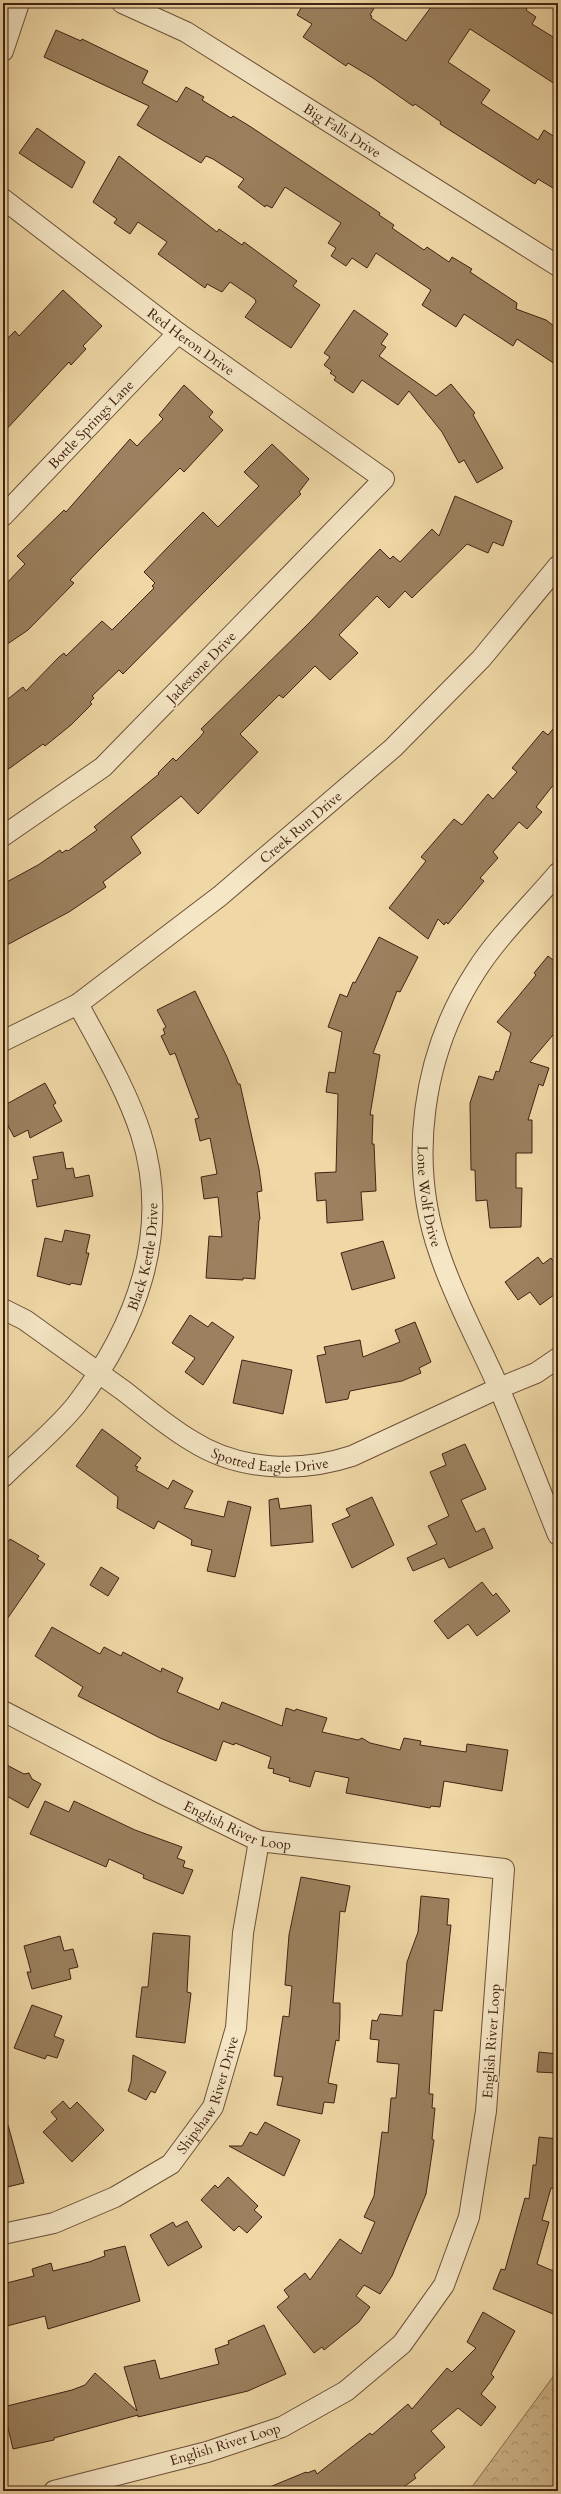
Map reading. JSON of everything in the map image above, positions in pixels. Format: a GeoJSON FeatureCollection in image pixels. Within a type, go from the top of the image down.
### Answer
{"type":"FeatureCollection","features":[{"type":"Feature","properties":{"kind":"street"},"geometry":{"type":"LineString","coordinates":[[3,51],[19,3]]}},
{"type":"Feature","properties":{"kind":"street","name":"Big Falls Drive"},"geometry":{"type":"LineString","coordinates":[[122,3],[186,32],[557,264]]}},
{"type":"Feature","properties":{"kind":"street","name":"Red Heron Drive"},"geometry":{"type":"LineString","coordinates":[[3,199],[178,333],[384,479]]}},
{"type":"Feature","properties":{"kind":"street","name":"Bottle Springs Lane"},"geometry":{"type":"LineString","coordinates":[[3,516],[178,333]]}},
{"type":"Feature","properties":{"kind":"street","name":"Jadestone Drive"},"geometry":{"type":"LineString","coordinates":[[3,836],[103,767],[384,479]]}},
{"type":"Feature","properties":{"kind":"street","name":"Creek Run Drive"},"geometry":{"type":"LineString","coordinates":[[3,1041],[78,1004],[220,896],[393,748],[481,659],[558,566]]}},
{"type":"Feature","properties":{"kind":"street","name":"Lone Wolf Drive"},"geometry":{"type":"LineString","coordinates":[[558,873],[476,971],[458,1001],[434,1063],[425,1103],[423,1170],[427,1213],[440,1256],[499,1388],[558,1535]]}},
{"type":"Feature","properties":{"kind":"street","name":"Black Kettle Drive"},"geometry":{"type":"LineString","coordinates":[[3,1477],[75,1406],[99,1373],[124,1331],[138,1297],[151,1237],[153,1206],[150,1175],[141,1136],[126,1094],[78,1004]]}},
{"type":"Feature","properties":{"kind":"street","name":"Spotted Eagle Drive"},"geometry":{"type":"LineString","coordinates":[[3,1309],[25,1320],[192,1442],[227,1458],[263,1466],[301,1467],[329,1464],[352,1456],[499,1388],[536,1373],[558,1358]]}},
{"type":"Feature","properties":{"kind":"street","name":"English River Loop"},"geometry":{"type":"LineString","coordinates":[[3,1711],[157,1791],[259,1840],[504,1869],[486,2111],[469,2217],[444,2285],[402,2344],[346,2391],[282,2427],[207,2452],[54,2491]]}},
{"type":"Feature","properties":{"kind":"street","name":"Shipshaw River Drive"},"geometry":{"type":"LineString","coordinates":[[3,2234],[61,2220],[115,2197],[172,2164],[213,2107],[236,2028],[243,1933],[259,1840]]}},
{"type":"Feature","properties":{"kind":"green space"},"geometry":{"type":"Polygon","coordinates":[[[558,2370],[558,2491],[469,2491],[558,2370]]]}},
{"type":"Feature","properties":{"kind":"building"},"geometry":{"type":"Polygon","coordinates":[[[304,3],[377,3],[370,15],[372,16],[371,18],[406,41],[434,3],[530,3],[526,10],[536,17],[532,24],[558,40],[558,86],[470,29],[448,62],[490,90],[481,103],[538,140],[544,130],[558,139],[558,191],[538,179],[535,184],[440,124],[441,122],[415,104],[413,106],[373,78],[348,63],[346,66],[303,37],[312,24],[297,15],[304,3]]]}},
{"type":"Feature","properties":{"kind":"building"},"geometry":{"type":"Polygon","coordinates":[[[56,30],[81,41],[82,39],[148,71],[142,83],[177,102],[186,87],[204,97],[202,100],[231,118],[233,116],[251,127],[380,213],[379,215],[394,225],[392,228],[424,250],[427,247],[449,262],[452,257],[472,269],[470,272],[517,303],[516,309],[546,320],[558,329],[558,366],[517,339],[513,346],[464,314],[456,327],[422,305],[431,290],[376,253],[367,268],[352,258],[346,266],[331,256],[336,248],[328,243],[341,223],[285,187],[272,208],[266,205],[265,207],[238,187],[244,179],[213,159],[206,156],[201,163],[137,125],[149,106],[44,57],[56,30]]]}},
{"type":"Feature","properties":{"kind":"building"},"geometry":{"type":"Polygon","coordinates":[[[37,128],[85,162],[72,188],[19,153],[37,128]]]}},
{"type":"Feature","properties":{"kind":"building"},"geometry":{"type":"Polygon","coordinates":[[[119,156],[217,232],[219,229],[242,245],[244,242],[297,281],[293,286],[320,305],[291,348],[245,317],[256,302],[255,299],[230,282],[222,292],[207,284],[205,288],[158,254],[167,242],[138,222],[130,234],[114,223],[117,219],[93,202],[119,156]]]}},
{"type":"Feature","properties":{"kind":"building"},"geometry":{"type":"Polygon","coordinates":[[[63,290],[102,326],[83,346],[86,349],[71,365],[69,362],[3,433],[3,343],[15,331],[19,336],[63,290]]]}},
{"type":"Feature","properties":{"kind":"building"},"geometry":{"type":"Polygon","coordinates":[[[354,310],[388,334],[381,344],[386,347],[379,356],[436,396],[451,384],[475,413],[473,415],[503,468],[477,483],[464,460],[459,463],[442,432],[409,391],[398,405],[362,380],[353,393],[334,380],[336,377],[330,373],[332,371],[324,365],[330,357],[324,353],[354,310]]]}},
{"type":"Feature","properties":{"kind":"building"},"geometry":{"type":"Polygon","coordinates":[[[184,385],[213,412],[209,417],[223,430],[184,472],[180,468],[98,551],[70,580],[74,583],[28,630],[3,647],[3,587],[25,564],[17,556],[64,510],[66,512],[130,439],[137,446],[163,419],[159,415],[184,385]]]}},
{"type":"Feature","properties":{"kind":"building"},"geometry":{"type":"Polygon","coordinates":[[[272,444],[309,479],[299,492],[301,494],[123,674],[119,670],[92,696],[94,698],[90,702],[92,704],[71,725],[45,746],[43,744],[3,773],[3,703],[23,687],[26,691],[59,657],[64,653],[66,656],[102,621],[112,630],[154,588],[152,586],[155,583],[144,572],[203,512],[218,527],[259,486],[244,472],[272,444]]]}},
{"type":"Feature","properties":{"kind":"building"},"geometry":{"type":"Polygon","coordinates":[[[455,496],[512,521],[503,546],[493,542],[488,553],[467,544],[412,598],[405,591],[389,608],[377,596],[339,635],[358,653],[330,680],[315,666],[283,698],[279,695],[240,734],[258,752],[198,814],[181,796],[131,837],[141,853],[103,882],[106,887],[69,912],[3,947],[3,884],[38,865],[60,850],[62,853],[66,850],[68,851],[97,830],[94,827],[159,774],[158,773],[173,758],[176,761],[204,732],[201,729],[308,624],[380,549],[390,559],[393,556],[400,562],[432,529],[439,536],[455,496]]]}},
{"type":"Feature","properties":{"kind":"building"},"geometry":{"type":"Polygon","coordinates":[[[558,723],[558,779],[536,807],[542,812],[527,829],[519,822],[493,852],[498,858],[480,878],[484,881],[448,924],[446,922],[444,925],[438,919],[428,939],[389,908],[426,861],[421,857],[454,819],[462,825],[488,794],[493,799],[517,772],[512,768],[543,731],[548,735],[558,723]]]}},
{"type":"Feature","properties":{"kind":"building"},"geometry":{"type":"Polygon","coordinates":[[[379,937],[418,957],[400,992],[397,991],[373,1053],[380,1055],[370,1115],[373,1115],[372,1144],[374,1144],[376,1191],[361,1192],[363,1220],[327,1223],[326,1200],[317,1201],[315,1173],[336,1172],[338,1094],[326,1092],[329,1072],[335,1073],[342,1032],[328,1027],[340,994],[347,997],[353,982],[355,983],[379,937]]]}},
{"type":"Feature","properties":{"kind":"building"},"geometry":{"type":"Polygon","coordinates":[[[548,956],[558,964],[558,1029],[530,1062],[549,1068],[543,1086],[539,1084],[528,1120],[532,1120],[532,1153],[516,1153],[516,1188],[522,1188],[521,1227],[490,1228],[487,1200],[476,1201],[475,1170],[471,1170],[470,1103],[479,1076],[493,1080],[496,1071],[499,1072],[511,1033],[497,1022],[536,975],[534,973],[548,956]]]}},
{"type":"Feature","properties":{"kind":"building"},"geometry":{"type":"Polygon","coordinates":[[[195,991],[227,1057],[238,1084],[240,1084],[259,1169],[262,1191],[257,1192],[260,1219],[255,1279],[243,1278],[243,1280],[206,1278],[209,1236],[222,1237],[218,1197],[204,1199],[201,1177],[217,1174],[210,1138],[200,1141],[195,1119],[199,1118],[175,1053],[170,1055],[161,1036],[165,1034],[163,1029],[166,1027],[157,1010],[195,991]]]}},
{"type":"Feature","properties":{"kind":"building"},"geometry":{"type":"Polygon","coordinates":[[[45,1083],[56,1103],[53,1105],[62,1121],[30,1138],[28,1130],[14,1137],[3,1116],[3,1106],[45,1083]]]}},
{"type":"Feature","properties":{"kind":"building"},"geometry":{"type":"Polygon","coordinates":[[[63,1152],[66,1169],[73,1168],[75,1178],[89,1175],[93,1196],[37,1207],[32,1180],[38,1179],[33,1157],[63,1152]]]}},
{"type":"Feature","properties":{"kind":"building"},"geometry":{"type":"Polygon","coordinates":[[[65,1230],[90,1235],[86,1253],[89,1253],[81,1285],[71,1283],[70,1285],[37,1276],[45,1238],[62,1242],[65,1230]]]}},
{"type":"Feature","properties":{"kind":"building"},"geometry":{"type":"Polygon","coordinates":[[[383,1241],[395,1278],[352,1290],[341,1253],[383,1241]]]}},
{"type":"Feature","properties":{"kind":"building"},"geometry":{"type":"Polygon","coordinates":[[[538,1257],[543,1264],[551,1258],[558,1268],[558,1292],[540,1305],[530,1292],[518,1300],[505,1282],[538,1257]]]}},
{"type":"Feature","properties":{"kind":"building"},"geometry":{"type":"Polygon","coordinates":[[[190,1315],[208,1327],[212,1322],[234,1337],[203,1385],[185,1372],[195,1358],[172,1343],[190,1315]]]}},
{"type":"Feature","properties":{"kind":"building"},"geometry":{"type":"Polygon","coordinates":[[[415,1322],[431,1362],[419,1368],[421,1373],[402,1381],[350,1391],[348,1399],[326,1403],[317,1356],[326,1354],[324,1347],[360,1340],[363,1357],[400,1342],[395,1330],[415,1322]]]}},
{"type":"Feature","properties":{"kind":"building"},"geometry":{"type":"Polygon","coordinates":[[[242,1360],[292,1370],[283,1414],[233,1403],[242,1360]]]}},
{"type":"Feature","properties":{"kind":"building"},"geometry":{"type":"Polygon","coordinates":[[[102,1429],[141,1458],[135,1466],[138,1467],[136,1470],[168,1489],[173,1480],[193,1491],[184,1508],[224,1517],[228,1501],[251,1507],[235,1577],[207,1571],[212,1550],[191,1545],[192,1540],[158,1521],[154,1529],[117,1508],[118,1497],[76,1466],[102,1429]]]}},
{"type":"Feature","properties":{"kind":"building"},"geometry":{"type":"Polygon","coordinates":[[[465,1444],[486,1489],[461,1500],[476,1532],[484,1528],[493,1548],[449,1568],[444,1558],[413,1571],[407,1558],[437,1544],[428,1526],[449,1516],[430,1472],[446,1465],[442,1454],[465,1444]]]}},
{"type":"Feature","properties":{"kind":"building"},"geometry":{"type":"Polygon","coordinates":[[[372,1497],[394,1545],[352,1568],[332,1524],[350,1516],[346,1509],[372,1497]]]}},
{"type":"Feature","properties":{"kind":"building"},"geometry":{"type":"Polygon","coordinates":[[[278,1498],[280,1509],[311,1505],[313,1542],[271,1546],[269,1500],[278,1498]]]}},
{"type":"Feature","properties":{"kind":"building"},"geometry":{"type":"Polygon","coordinates":[[[10,1539],[39,1556],[37,1559],[45,1564],[3,1625],[3,1549],[10,1539]]]}},
{"type":"Feature","properties":{"kind":"building"},"geometry":{"type":"Polygon","coordinates":[[[101,1567],[119,1578],[108,1596],[90,1585],[101,1567]]]}},
{"type":"Feature","properties":{"kind":"building"},"geometry":{"type":"Polygon","coordinates":[[[482,1582],[493,1596],[496,1593],[510,1611],[477,1636],[468,1624],[448,1639],[434,1621],[482,1582]]]}},
{"type":"Feature","properties":{"kind":"building"},"geometry":{"type":"Polygon","coordinates":[[[52,1627],[100,1654],[104,1647],[121,1656],[123,1652],[161,1672],[162,1668],[183,1678],[177,1692],[219,1710],[222,1702],[282,1726],[286,1708],[295,1711],[296,1709],[327,1718],[322,1732],[358,1740],[362,1738],[370,1743],[400,1750],[404,1738],[421,1741],[420,1745],[466,1752],[467,1744],[508,1750],[502,1791],[444,1781],[440,1807],[431,1806],[430,1808],[346,1793],[349,1778],[315,1771],[310,1787],[289,1781],[290,1778],[273,1773],[274,1769],[268,1768],[271,1757],[235,1743],[234,1745],[223,1741],[216,1761],[160,1738],[78,1696],[83,1687],[35,1656],[52,1627]]]}},
{"type":"Feature","properties":{"kind":"building"},"geometry":{"type":"Polygon","coordinates":[[[3,1763],[24,1774],[29,1773],[32,1779],[41,1784],[28,1808],[3,1794],[3,1763]]]}},
{"type":"Feature","properties":{"kind":"building"},"geometry":{"type":"Polygon","coordinates":[[[45,1801],[69,1812],[74,1801],[135,1830],[182,1847],[177,1858],[185,1861],[183,1867],[193,1870],[183,1894],[143,1878],[144,1875],[109,1859],[106,1867],[30,1834],[45,1801]]]}},
{"type":"Feature","properties":{"kind":"building"},"geometry":{"type":"Polygon","coordinates":[[[301,1877],[350,1886],[345,1912],[340,1911],[333,2003],[340,2003],[339,2041],[336,2040],[328,2083],[337,2085],[334,2103],[324,2102],[322,2114],[277,2105],[283,2077],[274,2076],[283,2016],[289,2017],[292,1986],[285,1985],[289,1935],[301,1877]]]}},
{"type":"Feature","properties":{"kind":"building"},"geometry":{"type":"Polygon","coordinates":[[[421,1896],[449,1899],[447,1925],[451,1925],[442,2011],[434,2010],[429,2094],[433,2094],[432,2108],[435,2108],[432,2139],[434,2140],[426,2194],[392,2276],[380,2294],[364,2285],[356,2296],[370,2307],[359,2322],[324,2350],[322,2347],[314,2353],[277,2307],[289,2297],[284,2290],[305,2273],[310,2280],[340,2239],[361,2254],[375,2222],[364,2217],[374,2196],[382,2132],[388,2133],[391,2098],[396,2098],[399,2064],[377,2062],[379,2040],[370,2039],[372,2020],[377,2021],[380,2014],[402,2016],[407,1962],[418,1932],[421,1896]]]}},
{"type":"Feature","properties":{"kind":"building"},"geometry":{"type":"Polygon","coordinates":[[[153,1933],[190,1936],[187,1992],[191,1993],[185,2043],[136,2037],[142,1987],[148,1987],[153,1933]]]}},
{"type":"Feature","properties":{"kind":"building"},"geometry":{"type":"Polygon","coordinates":[[[60,1936],[64,1951],[73,1949],[78,1967],[69,1969],[71,1979],[32,1989],[27,1972],[31,1972],[24,1946],[60,1936]]]}},
{"type":"Feature","properties":{"kind":"building"},"geometry":{"type":"Polygon","coordinates":[[[32,2005],[62,2016],[54,2036],[64,2040],[57,2058],[47,2055],[45,2059],[14,2048],[32,2005]]]}},
{"type":"Feature","properties":{"kind":"building"},"geometry":{"type":"Polygon","coordinates":[[[539,2052],[558,2054],[558,2073],[537,2072],[539,2052]]]}},
{"type":"Feature","properties":{"kind":"building"},"geometry":{"type":"Polygon","coordinates":[[[133,2055],[166,2072],[155,2093],[151,2091],[146,2100],[128,2091],[131,2082],[133,2055]]]}},
{"type":"Feature","properties":{"kind":"building"},"geometry":{"type":"Polygon","coordinates":[[[63,2101],[70,2109],[77,2102],[104,2130],[72,2162],[43,2132],[57,2119],[51,2112],[63,2101]]]}},
{"type":"Feature","properties":{"kind":"building"},"geometry":{"type":"Polygon","coordinates":[[[265,2122],[300,2140],[284,2176],[229,2146],[242,2146],[250,2132],[257,2135],[265,2122]]]}},
{"type":"Feature","properties":{"kind":"building"},"geometry":{"type":"Polygon","coordinates":[[[3,2125],[8,2125],[24,2183],[3,2188],[3,2125]]]}},
{"type":"Feature","properties":{"kind":"building"},"geometry":{"type":"Polygon","coordinates":[[[539,2137],[558,2139],[558,2189],[551,2188],[542,2220],[549,2222],[537,2264],[558,2273],[558,2316],[493,2289],[501,2269],[505,2270],[525,2198],[529,2199],[533,2165],[536,2165],[539,2137]]]}},
{"type":"Feature","properties":{"kind":"building"},"geometry":{"type":"Polygon","coordinates":[[[228,2177],[258,2206],[254,2210],[262,2217],[247,2233],[239,2226],[234,2231],[201,2200],[215,2185],[218,2188],[228,2177]]]}},
{"type":"Feature","properties":{"kind":"building"},"geometry":{"type":"Polygon","coordinates":[[[187,2221],[202,2247],[168,2266],[150,2235],[173,2222],[176,2227],[187,2221]]]}},
{"type":"Feature","properties":{"kind":"building"},"geometry":{"type":"Polygon","coordinates":[[[125,2246],[140,2301],[48,2329],[45,2316],[3,2327],[3,2284],[34,2276],[32,2269],[51,2263],[53,2271],[89,2262],[105,2256],[104,2251],[125,2246]]]}},
{"type":"Feature","properties":{"kind":"building"},"geometry":{"type":"Polygon","coordinates":[[[483,2312],[515,2331],[491,2374],[494,2377],[481,2394],[496,2407],[481,2426],[458,2408],[431,2431],[445,2447],[414,2475],[416,2478],[398,2491],[260,2491],[306,2472],[315,2470],[317,2474],[370,2433],[372,2435],[408,2404],[412,2409],[447,2368],[452,2372],[476,2348],[467,2342],[483,2312]]]}},
{"type":"Feature","properties":{"kind":"building"},"geometry":{"type":"Polygon","coordinates":[[[264,2325],[286,2374],[248,2391],[138,2417],[138,2415],[54,2438],[54,2440],[13,2449],[3,2407],[72,2390],[85,2385],[95,2373],[137,2411],[124,2367],[155,2360],[160,2379],[219,2364],[215,2349],[229,2344],[228,2341],[264,2325]]]}}]}
